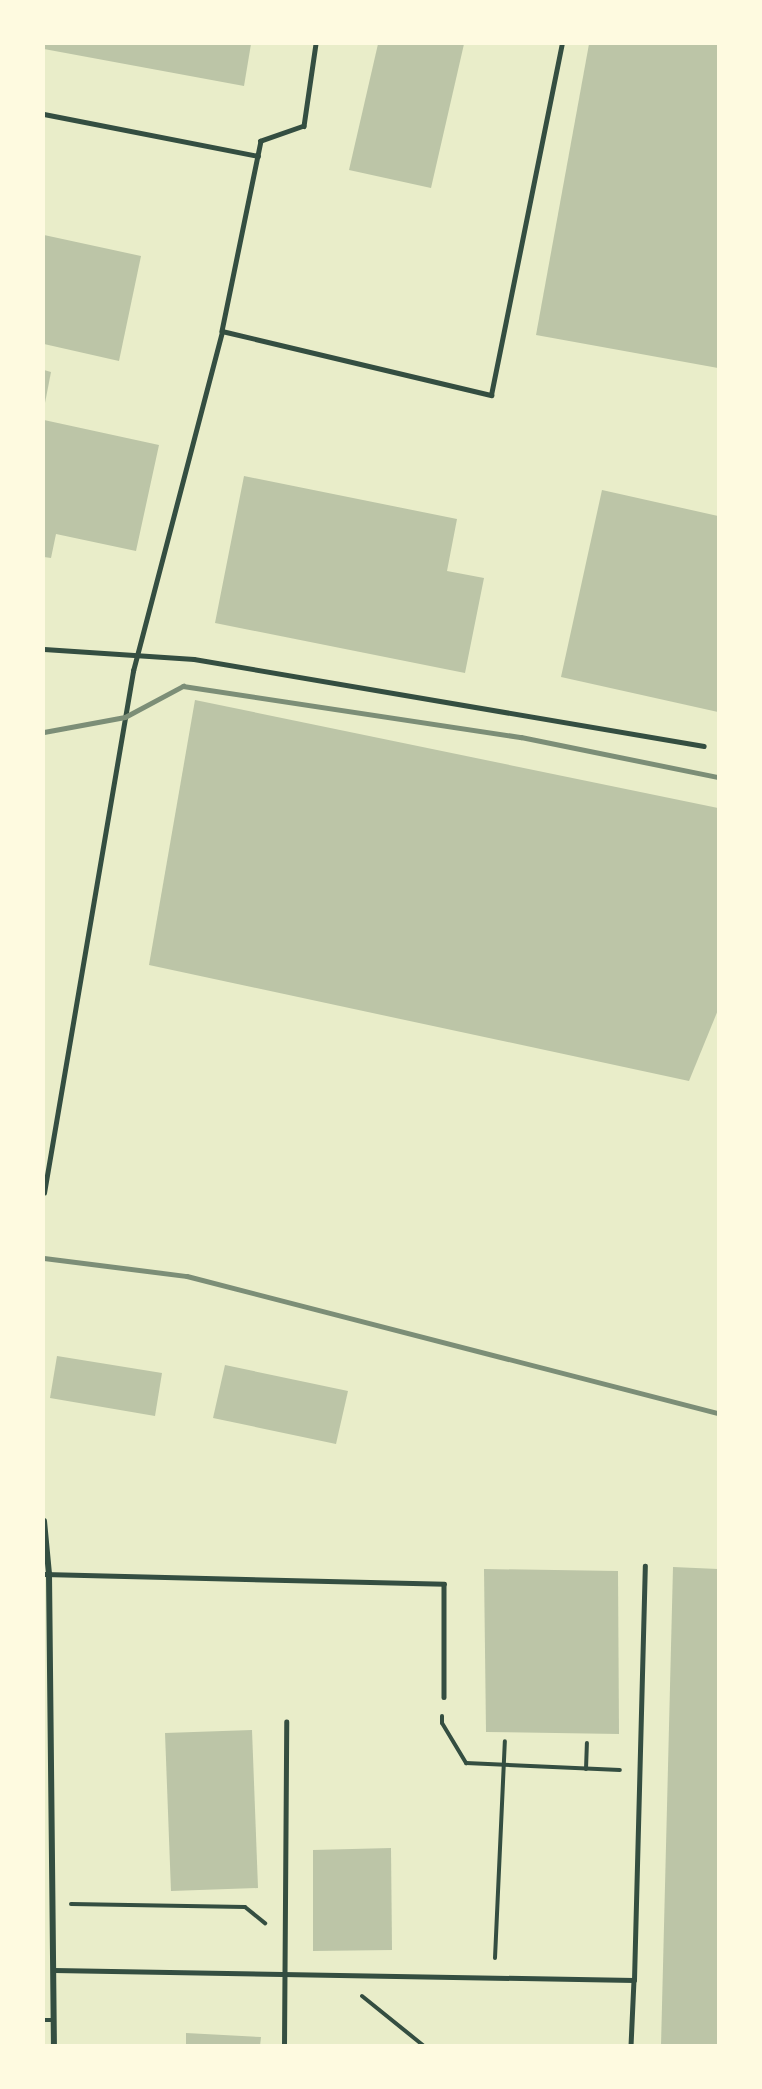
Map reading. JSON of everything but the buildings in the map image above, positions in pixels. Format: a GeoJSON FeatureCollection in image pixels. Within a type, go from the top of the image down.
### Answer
{"type":"FeatureCollection","features":[{"type":"Feature","properties":{"kind":"street"},"geometry":{"type":"LineString","coordinates":[[44,1521],[54,2046]]}},
{"type":"Feature","properties":{"kind":"lane"},"geometry":{"type":"LineString","coordinates":[[44,1193],[136,657],[222,331],[261,141],[304,126],[316,44]]}},
{"type":"Feature","properties":{"kind":"lane"},"geometry":{"type":"LineString","coordinates":[[222,331],[491,395],[562,44]]}},
{"type":"Feature","properties":{"kind":"lane"},"geometry":{"type":"LineString","coordinates":[[44,114],[258,156]]}},
{"type":"Feature","properties":{"kind":"lane"},"geometry":{"type":"LineString","coordinates":[[44,649],[136,657],[194,659],[704,746]]}},
{"type":"Feature","properties":{"kind":"lane"},"geometry":{"type":"LineString","coordinates":[[631,2046],[645,1566]]}},
{"type":"Feature","properties":{"kind":"lane"},"geometry":{"type":"LineString","coordinates":[[46,1574],[444,1584],[444,1697]]}},
{"type":"Feature","properties":{"kind":"lane"},"geometry":{"type":"LineString","coordinates":[[284,2046],[287,1939],[286,1722]]}},
{"type":"Feature","properties":{"kind":"lane"},"geometry":{"type":"LineString","coordinates":[[54,1970],[634,1980]]}},
{"type":"Feature","properties":{"kind":"lane"},"geometry":{"type":"LineString","coordinates":[[44,2019],[54,2020]]}},
{"type":"Feature","properties":{"kind":"path"},"geometry":{"type":"LineString","coordinates":[[444,1697],[442,1723],[466,1764],[639,1771]]}},
{"type":"Feature","properties":{"kind":"path"},"geometry":{"type":"LineString","coordinates":[[494,1977],[505,1742]]}},
{"type":"Feature","properties":{"kind":"path"},"geometry":{"type":"LineString","coordinates":[[586,1769],[587,1743]]}},
{"type":"Feature","properties":{"kind":"path"},"geometry":{"type":"LineString","coordinates":[[53,1904],[245,1907],[287,1939]]}},
{"type":"Feature","properties":{"kind":"path"},"geometry":{"type":"LineString","coordinates":[[333,1975],[424,2046]]}},
{"type":"Feature","properties":{"kind":"railway"},"geometry":{"type":"LineString","coordinates":[[44,732],[125,717],[183,686],[521,737],[718,777]]}},
{"type":"Feature","properties":{"kind":"railway"},"geometry":{"type":"LineString","coordinates":[[44,1258],[187,1276],[718,1413]]}}]}
